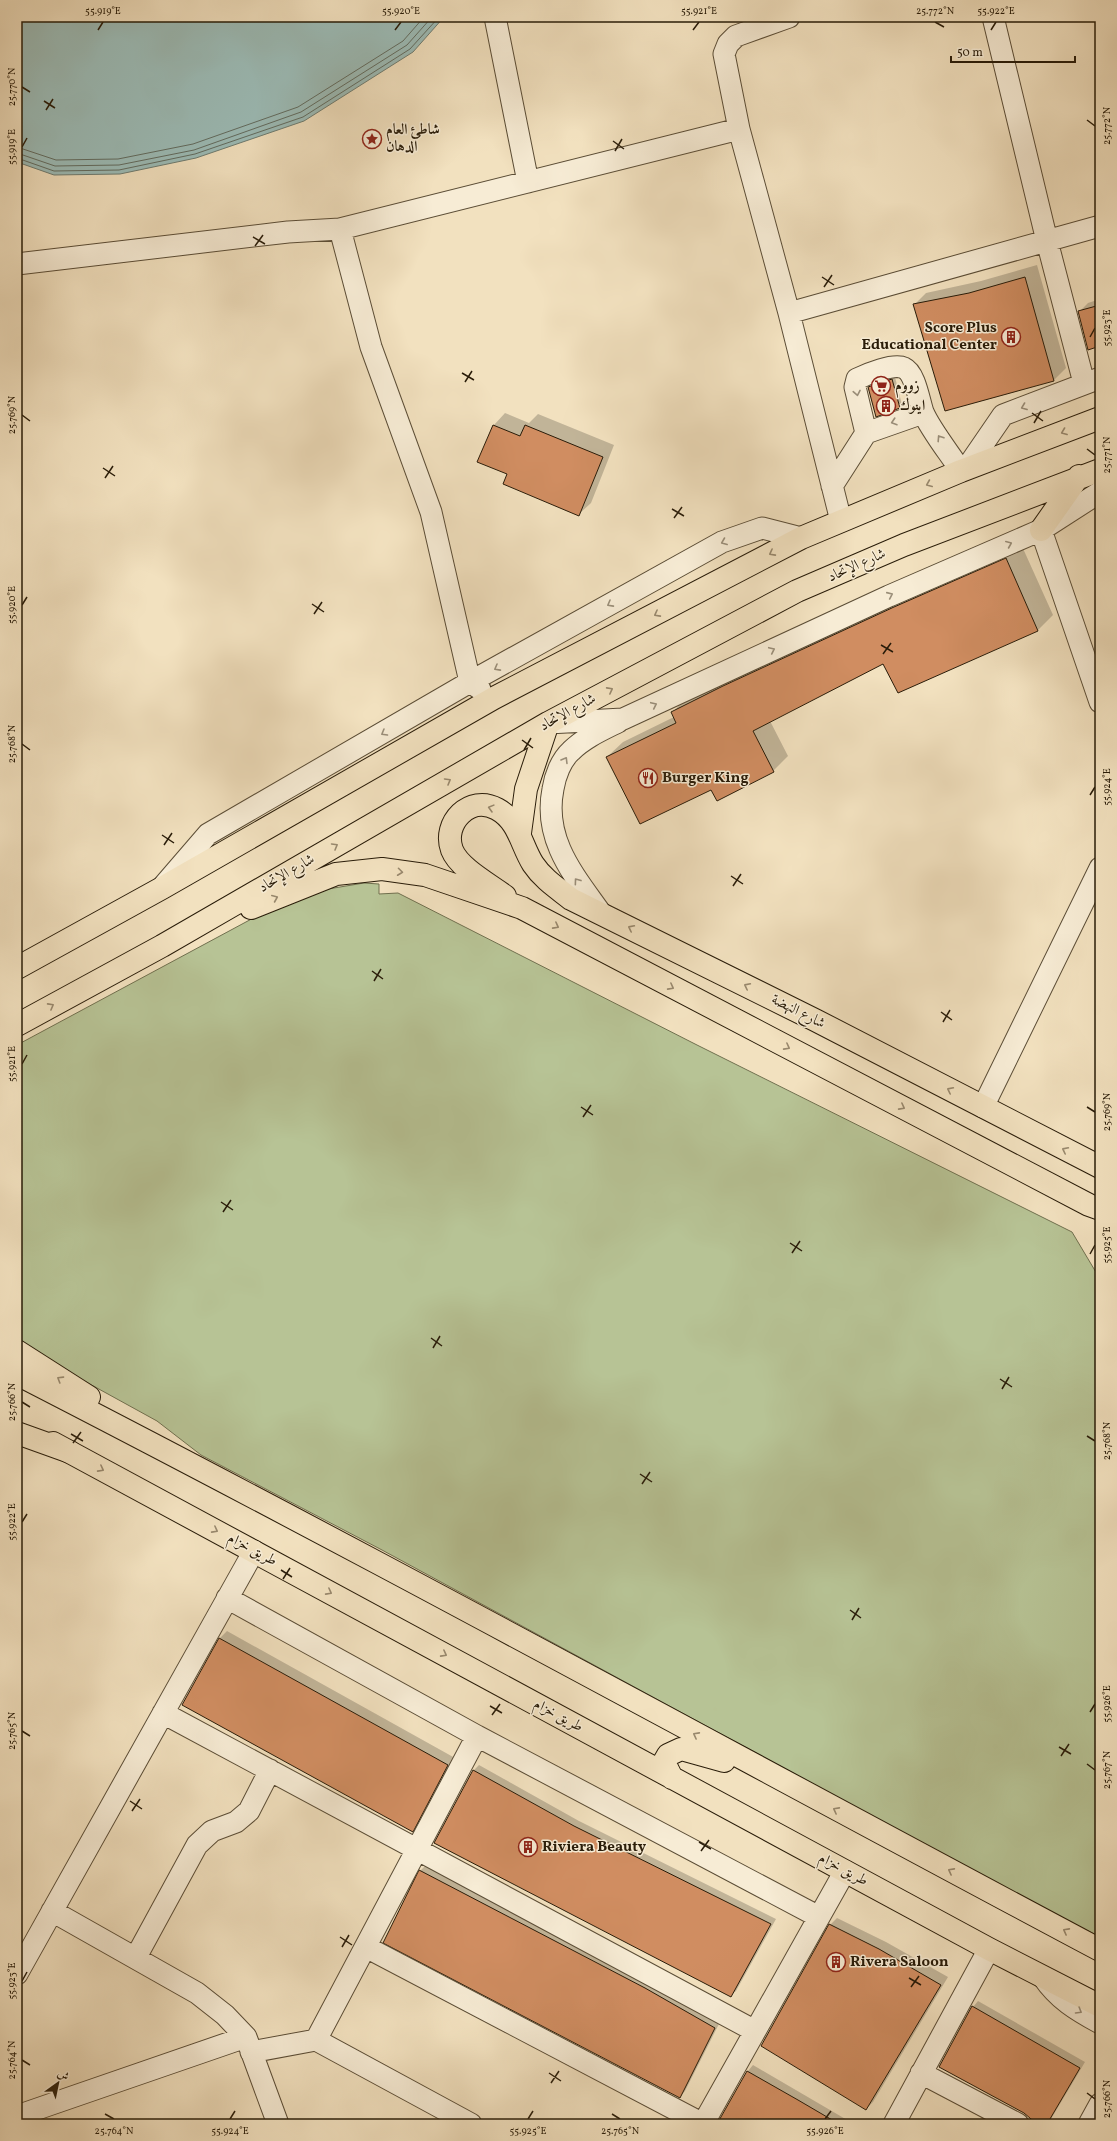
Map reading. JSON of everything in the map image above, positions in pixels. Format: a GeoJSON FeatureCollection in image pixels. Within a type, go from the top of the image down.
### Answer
{"type":"FeatureCollection","features":[{"type":"Feature","properties":{"kind":"main road"},"geometry":{"type":"LineString","coordinates":[[17,968],[162,888],[494,698],[801,538],[963,470],[1100,418]]}},
{"type":"Feature","properties":{"kind":"main road","name":"شارع الإتحاد"},"geometry":{"type":"LineString","coordinates":[[17,1025],[162,946],[548,723],[797,591],[904,545],[1079,476],[1100,470]]}},
{"type":"Feature","properties":{"kind":"main road"},"geometry":{"type":"LineString","coordinates":[[1041,530],[1079,476]]}},
{"type":"Feature","properties":{"kind":"main road"},"geometry":{"type":"LineString","coordinates":[[520,833],[526,789],[548,723]]}},
{"type":"Feature","properties":{"kind":"main road"},"geometry":{"type":"LineString","coordinates":[[520,833],[510,820],[497,809],[477,805],[462,812],[452,823],[449,837],[452,851],[461,864],[522,908],[1089,1205],[1100,1208]]}},
{"type":"Feature","properties":{"kind":"main road","name":"شارع النهضة"},"geometry":{"type":"LineString","coordinates":[[520,833],[533,864],[545,879],[571,899],[600,912],[1100,1167]]}},
{"type":"Feature","properties":{"kind":"main road"},"geometry":{"type":"LineString","coordinates":[[162,946],[280,896],[336,874],[343,873],[382,869],[425,875],[522,908]]}},
{"type":"Feature","properties":{"kind":"main road"},"geometry":{"type":"LineString","coordinates":[[17,1351],[212,1474]]}},
{"type":"Feature","properties":{"kind":"main road"},"geometry":{"type":"LineString","coordinates":[[17,1374],[212,1474],[777,1779],[1100,1950]]}},
{"type":"Feature","properties":{"kind":"main road","name":"طريق خزام"},"geometry":{"type":"LineString","coordinates":[[17,1424],[845,1872],[1100,2006]]}},
{"type":"Feature","properties":{"kind":"main road"},"geometry":{"type":"LineString","coordinates":[[17,1433],[70,1452]]}},
{"type":"Feature","properties":{"kind":"main road"},"geometry":{"type":"LineString","coordinates":[[672,1778],[664,1762],[668,1755],[681,1749],[777,1779]]}},
{"type":"Feature","properties":{"kind":"street"},"geometry":{"type":"LineString","coordinates":[[495,17],[528,182]]}},
{"type":"Feature","properties":{"kind":"street"},"geometry":{"type":"LineString","coordinates":[[789,17],[736,36],[728,44],[724,54],[738,129],[789,313],[841,521]]}},
{"type":"Feature","properties":{"kind":"street"},"geometry":{"type":"LineString","coordinates":[[866,433],[855,387],[858,379],[864,375],[897,366],[905,368],[910,373],[923,413],[963,470],[1003,415],[1092,381],[1047,241],[993,17]]}},
{"type":"Feature","properties":{"kind":"street"},"geometry":{"type":"LineString","coordinates":[[17,264],[288,232],[340,229],[738,129]]}},
{"type":"Feature","properties":{"kind":"street"},"geometry":{"type":"LineString","coordinates":[[789,313],[1100,226]]}},
{"type":"Feature","properties":{"kind":"street"},"geometry":{"type":"LineString","coordinates":[[340,229],[371,347],[431,512],[470,682],[494,698]]}},
{"type":"Feature","properties":{"kind":"street"},"geometry":{"type":"LineString","coordinates":[[832,486],[866,433],[923,413]]}},
{"type":"Feature","properties":{"kind":"street"},"geometry":{"type":"LineString","coordinates":[[600,912],[568,868],[558,849],[552,829],[551,800],[556,775],[570,751],[586,739],[623,719],[882,599],[1041,530],[1094,494],[1100,492]]}},
{"type":"Feature","properties":{"kind":"street"},"geometry":{"type":"LineString","coordinates":[[162,888],[208,834],[470,682],[722,542],[762,528],[801,538]]}},
{"type":"Feature","properties":{"kind":"street"},"geometry":{"type":"LineString","coordinates":[[1041,530],[1100,702]]}},
{"type":"Feature","properties":{"kind":"street"},"geometry":{"type":"LineString","coordinates":[[548,723],[623,719]]}},
{"type":"Feature","properties":{"kind":"street"},"geometry":{"type":"LineString","coordinates":[[983,1107],[1100,868]]}},
{"type":"Feature","properties":{"kind":"street"},"geometry":{"type":"LineString","coordinates":[[17,1974],[254,1551]]}},
{"type":"Feature","properties":{"kind":"street"},"geometry":{"type":"LineString","coordinates":[[227,1598],[477,1736],[819,1917]]}},
{"type":"Feature","properties":{"kind":"street"},"geometry":{"type":"LineString","coordinates":[[163,1712],[755,2031]]}},
{"type":"Feature","properties":{"kind":"street"},"geometry":{"type":"LineString","coordinates":[[316,2040],[366,1947],[416,1848],[477,1736]]}},
{"type":"Feature","properties":{"kind":"street"},"geometry":{"type":"LineString","coordinates":[[136,1957],[197,1845],[212,1831],[236,1822],[250,1811],[270,1770]]}},
{"type":"Feature","properties":{"kind":"street"},"geometry":{"type":"LineString","coordinates":[[366,1947],[703,2124],[845,1872]]}},
{"type":"Feature","properties":{"kind":"street"},"geometry":{"type":"LineString","coordinates":[[52,1911],[136,1957],[197,1993],[225,2015],[248,2045],[278,2124]]}},
{"type":"Feature","properties":{"kind":"street"},"geometry":{"type":"LineString","coordinates":[[894,2124],[989,1949]]}},
{"type":"Feature","properties":{"kind":"street"},"geometry":{"type":"LineString","coordinates":[[1042,1976],[1053,1991],[1066,2003],[1100,2022]]}},
{"type":"Feature","properties":{"kind":"street"},"geometry":{"type":"LineString","coordinates":[[17,2116],[248,2045],[316,2040],[470,2124]]}},
{"type":"Feature","properties":{"kind":"street"},"geometry":{"type":"LineString","coordinates":[[921,2074],[1018,2124]]}},
{"type":"Feature","properties":{"kind":"street"},"geometry":{"type":"LineString","coordinates":[[1089,2124],[1100,2104]]}},
{"type":"Feature","properties":{"kind":"green space"},"geometry":{"type":"Polygon","coordinates":[[[364,883],[379,884],[379,894],[398,893],[697,1045],[1072,1232],[1100,1279],[1100,1937],[1027,1900],[382,1550],[201,1455],[157,1421],[17,1344],[17,1045],[298,894],[364,883]]]}},
{"type":"Feature","properties":{"kind":"water"},"geometry":{"type":"Polygon","coordinates":[[[17,17],[444,17],[413,52],[304,121],[196,158],[120,174],[54,175],[17,162],[17,17]]]}},
{"type":"Feature","properties":{"kind":"building"},"geometry":{"type":"Polygon","coordinates":[[[1025,277],[1054,381],[945,411],[913,304],[969,293],[1025,277]]]}},
{"type":"Feature","properties":{"kind":"building"},"geometry":{"type":"Polygon","coordinates":[[[1100,305],[1100,346],[1088,350],[1078,311],[1100,305]]]}},
{"type":"Feature","properties":{"kind":"building","name":"اينوك"},"geometry":{"type":"Polygon","coordinates":[[[892,379],[900,408],[876,417],[868,387],[892,379]]]}},
{"type":"Feature","properties":{"kind":"building"},"geometry":{"type":"Polygon","coordinates":[[[493,425],[520,436],[525,425],[603,457],[579,516],[503,484],[507,474],[477,462],[493,425]]]}},
{"type":"Feature","properties":{"kind":"building"},"geometry":{"type":"Polygon","coordinates":[[[1006,558],[1038,631],[898,693],[883,664],[753,731],[774,772],[717,801],[711,790],[640,824],[606,757],[676,723],[671,712],[723,686],[894,607],[1006,558]]]}},
{"type":"Feature","properties":{"kind":"building"},"geometry":{"type":"Polygon","coordinates":[[[219,1638],[448,1765],[413,1832],[182,1705],[219,1638]]]}},
{"type":"Feature","properties":{"kind":"building"},"geometry":{"type":"Polygon","coordinates":[[[473,1770],[574,1826],[771,1924],[731,1997],[434,1843],[473,1770]]]}},
{"type":"Feature","properties":{"kind":"building"},"geometry":{"type":"Polygon","coordinates":[[[419,1870],[645,1988],[715,2028],[680,2098],[383,1943],[419,1870]]]}},
{"type":"Feature","properties":{"kind":"building"},"geometry":{"type":"Polygon","coordinates":[[[829,1924],[879,1949],[941,1985],[866,2110],[761,2046],[829,1924]]]}},
{"type":"Feature","properties":{"kind":"building"},"geometry":{"type":"Polygon","coordinates":[[[972,2006],[1080,2068],[1047,2124],[1037,2124],[1024,2113],[939,2067],[972,2006]]]}},
{"type":"Feature","properties":{"kind":"building"},"geometry":{"type":"Polygon","coordinates":[[[747,2071],[798,2100],[839,2124],[717,2124],[747,2071]]]}},
{"type":"Feature","properties":{"kind":"place","name":"شاطئ العام الدهان"},"geometry":{"type":"Point","coordinates":[372,139]}},
{"type":"Feature","properties":{"kind":"place","name":"Score Plus Educational Center"},"geometry":{"type":"Point","coordinates":[1011,337]}},
{"type":"Feature","properties":{"kind":"place","name":"زووم"},"geometry":{"type":"Point","coordinates":[881,386]}},
{"type":"Feature","properties":{"kind":"place","name":"اينوك"},"geometry":{"type":"Point","coordinates":[886,406]}},
{"type":"Feature","properties":{"kind":"place","name":"Burger King"},"geometry":{"type":"Point","coordinates":[648,778]}},
{"type":"Feature","properties":{"kind":"place","name":"Riviera Beauty"},"geometry":{"type":"Point","coordinates":[528,1847]}},
{"type":"Feature","properties":{"kind":"place","name":"Rivera Saloon"},"geometry":{"type":"Point","coordinates":[836,1962]}}]}
